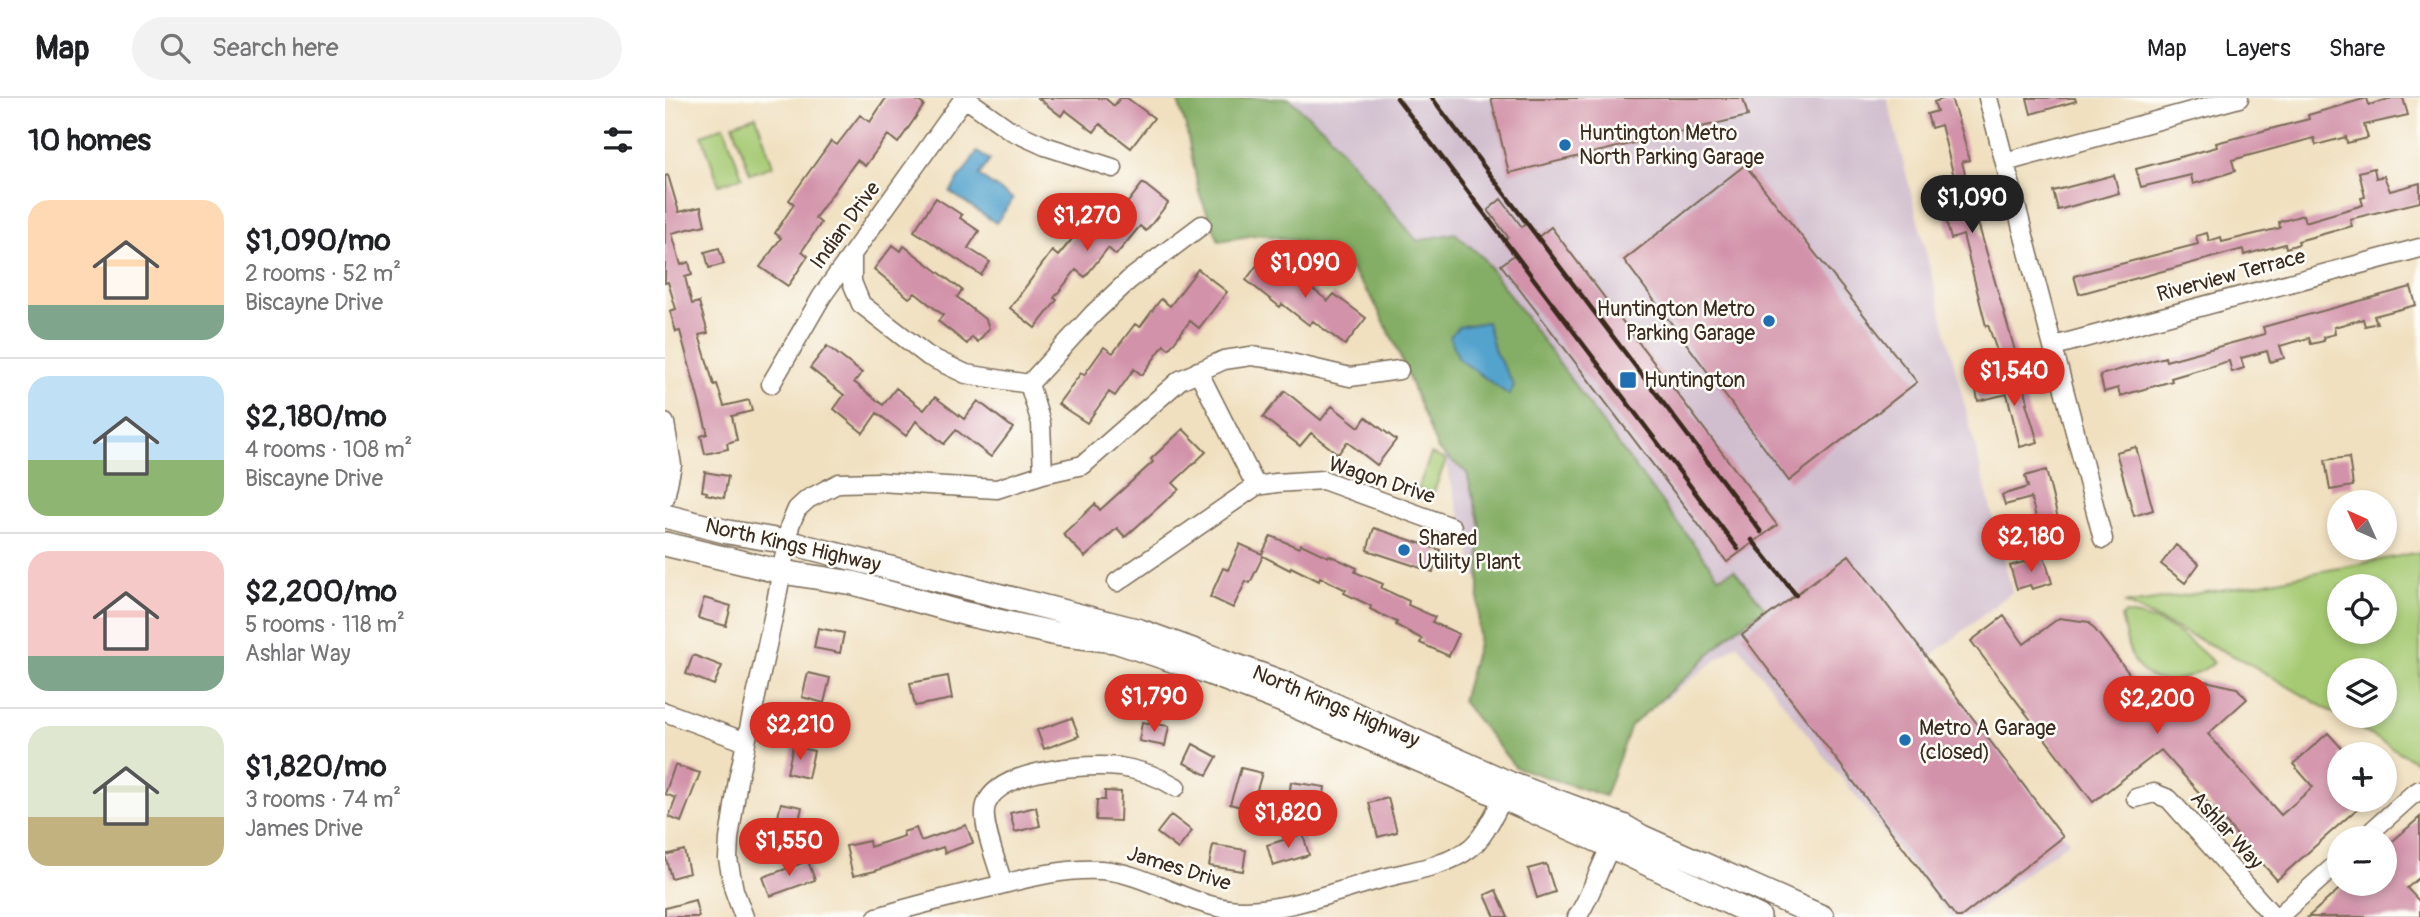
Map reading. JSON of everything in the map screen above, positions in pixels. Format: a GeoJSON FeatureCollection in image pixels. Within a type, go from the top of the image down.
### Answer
{"type":"FeatureCollection","features":[{"type":"Feature","properties":{"kind":"main road","name":"North Kings Highway"},"geometry":{"type":"LineString","coordinates":[[665,516],[729,532],[787,542],[1140,631],[1292,686],[1506,791],[1610,846],[1759,917]]}},
{"type":"Feature","properties":{"kind":"main road","name":"North Kings Highway"},"geometry":{"type":"LineString","coordinates":[[665,544],[782,572],[853,583],[979,617],[1131,646],[1283,701],[1506,791],[1623,825],[1642,837],[1814,915]]}},
{"type":"Feature","properties":{"kind":"street"},"geometry":{"type":"LineString","coordinates":[[965,98],[1010,130],[1113,168]]}},
{"type":"Feature","properties":{"kind":"street","name":"Indian Drive"},"geometry":{"type":"LineString","coordinates":[[771,384],[822,296],[965,98]]}},
{"type":"Feature","properties":{"kind":"street"},"geometry":{"type":"LineString","coordinates":[[1988,98],[2103,539]]}},
{"type":"Feature","properties":{"kind":"street"},"geometry":{"type":"LineString","coordinates":[[2005,162],[2239,98]]}},
{"type":"Feature","properties":{"kind":"street"},"geometry":{"type":"LineString","coordinates":[[1029,384],[1093,314],[1129,280],[1202,225]]}},
{"type":"Feature","properties":{"kind":"street","name":"Riverview Terrace"},"geometry":{"type":"LineString","coordinates":[[2054,346],[2420,248]]}},
{"type":"Feature","properties":{"kind":"street"},"geometry":{"type":"LineString","coordinates":[[852,256],[852,282],[861,304],[928,356],[966,374],[1029,384]]}},
{"type":"Feature","properties":{"kind":"street"},"geometry":{"type":"LineString","coordinates":[[744,917],[734,890],[728,852],[738,780],[790,525],[797,509],[808,499],[839,483],[880,482],[997,489],[1083,465],[1180,380],[1224,360],[1251,356],[1274,359],[1350,377],[1399,370]]}},
{"type":"Feature","properties":{"kind":"street"},"geometry":{"type":"LineString","coordinates":[[1198,371],[1256,486]]}},
{"type":"Feature","properties":{"kind":"street"},"geometry":{"type":"LineString","coordinates":[[1029,384],[1041,423],[1043,474]]}},
{"type":"Feature","properties":{"kind":"street"},"geometry":{"type":"LineString","coordinates":[[665,422],[672,465],[665,498]]}},
{"type":"Feature","properties":{"kind":"street","name":"Wagon Drive"},"geometry":{"type":"LineString","coordinates":[[1117,582],[1256,486],[1322,480],[1452,527]]}},
{"type":"Feature","properties":{"kind":"street"},"geometry":{"type":"LineString","coordinates":[[665,712],[747,741]]}},
{"type":"Feature","properties":{"kind":"street"},"geometry":{"type":"LineString","coordinates":[[1003,884],[984,817],[989,797],[1003,785],[1024,776],[1087,765],[1138,771],[1176,787]]}},
{"type":"Feature","properties":{"kind":"street"},"geometry":{"type":"LineString","coordinates":[[2377,826],[2420,790]]}},
{"type":"Feature","properties":{"kind":"street","name":"James Drive"},"geometry":{"type":"LineString","coordinates":[[877,917],[925,902],[1003,884],[1085,870],[1104,870],[1138,879],[1205,904],[1228,909],[1252,910],[1283,905],[1449,860],[1468,851],[1477,843],[1506,791]]}},
{"type":"Feature","properties":{"kind":"street","name":"Ashlar Way"},"geometry":{"type":"LineString","coordinates":[[2136,798],[2154,793],[2169,799],[2276,917]]}},
{"type":"Feature","properties":{"kind":"street"},"geometry":{"type":"LineString","coordinates":[[1577,917],[1586,904],[1610,846],[1623,825]]}},
{"type":"Feature","properties":{"kind":"street"},"geometry":{"type":"LineString","coordinates":[[2276,917],[2327,872]]}},
{"type":"Feature","properties":{"kind":"shaded area"},"geometry":{"type":"Polygon","coordinates":[[[1247,98],[1887,98],[2012,592],[1929,658],[2069,841],[1968,917],[1950,917],[1737,644],[1601,748],[1494,639],[1373,200],[1247,98]]]}},
{"type":"Feature","properties":{"kind":"green space"},"geometry":{"type":"Polygon","coordinates":[[[1177,98],[1288,98],[1326,131],[1417,241],[1455,233],[1482,257],[1616,442],[1719,577],[1734,570],[1765,608],[1731,633],[1631,726],[1605,796],[1515,767],[1462,701],[1478,644],[1480,525],[1467,473],[1438,450],[1395,344],[1372,298],[1349,267],[1306,243],[1262,234],[1219,241],[1199,193],[1186,127],[1177,98]]]}},
{"type":"Feature","properties":{"kind":"green space"},"geometry":{"type":"Polygon","coordinates":[[[756,116],[773,166],[750,174],[733,124],[756,116]]]}},
{"type":"Feature","properties":{"kind":"green space"},"geometry":{"type":"Polygon","coordinates":[[[724,126],[742,177],[719,185],[702,135],[724,126]]]}},
{"type":"Feature","properties":{"kind":"green space"},"geometry":{"type":"Polygon","coordinates":[[[1431,454],[1446,460],[1433,494],[1418,489],[1431,454]]]}},
{"type":"Feature","properties":{"kind":"green space"},"geometry":{"type":"Polygon","coordinates":[[[2420,552],[2420,764],[2397,750],[2397,742],[2383,742],[2359,728],[2397,728],[2397,658],[2327,658],[2327,709],[2248,663],[2124,603],[2257,584],[2379,560],[2397,560],[2397,557],[2420,552]]]}},
{"type":"Feature","properties":{"kind":"green space"},"geometry":{"type":"Polygon","coordinates":[[[2126,614],[2153,620],[2175,631],[2214,663],[2195,674],[2174,680],[2153,678],[2144,673],[2130,653],[2121,617],[2126,614]]]}},
{"type":"Feature","properties":{"kind":"water"},"geometry":{"type":"Polygon","coordinates":[[[977,152],[990,160],[979,176],[1013,199],[996,223],[950,192],[977,152]]]}},
{"type":"Feature","properties":{"kind":"water"},"geometry":{"type":"Polygon","coordinates":[[[1487,322],[1495,352],[1514,385],[1509,395],[1459,359],[1450,337],[1458,327],[1487,322]]]}},
{"type":"Feature","properties":{"kind":"building"},"geometry":{"type":"Polygon","coordinates":[[[886,98],[913,98],[924,105],[898,143],[888,135],[865,166],[857,160],[815,218],[821,223],[802,251],[808,256],[788,286],[760,267],[781,238],[775,233],[794,204],[789,200],[831,141],[837,145],[860,115],[870,122],[886,98]]]}},
{"type":"Feature","properties":{"kind":"building"},"geometry":{"type":"Polygon","coordinates":[[[1038,98],[1105,98],[1114,106],[1120,98],[1127,98],[1154,118],[1131,148],[1100,124],[1094,132],[1065,110],[1061,116],[1038,98]]]}},
{"type":"Feature","properties":{"kind":"building","name":"Huntington Metro North Parking Garage"},"geometry":{"type":"Polygon","coordinates":[[[1491,98],[1743,98],[1748,116],[1509,173],[1491,98]]]}},
{"type":"Feature","properties":{"kind":"building"},"geometry":{"type":"Polygon","coordinates":[[[1951,98],[1963,135],[1969,160],[1962,162],[2022,375],[1994,365],[1991,356],[1998,354],[1988,325],[1986,326],[1963,235],[1951,239],[1943,210],[1940,210],[1937,199],[1951,195],[1948,183],[1955,181],[1941,125],[1931,128],[1927,114],[1937,111],[1934,102],[1951,98]]]}},
{"type":"Feature","properties":{"kind":"building"},"geometry":{"type":"Polygon","coordinates":[[[2027,98],[2075,98],[2076,101],[2031,114],[2027,98]]]}},
{"type":"Feature","properties":{"kind":"building"},"geometry":{"type":"Polygon","coordinates":[[[2367,98],[2369,105],[2392,98],[2403,98],[2408,115],[2364,125],[2368,138],[2347,143],[2346,137],[2316,145],[2314,138],[2232,160],[2235,171],[2193,184],[2191,175],[2141,187],[2136,169],[2217,147],[2216,143],[2309,119],[2308,115],[2367,98]]]}},
{"type":"Feature","properties":{"kind":"building","name":"Huntington Metro Parking Garage"},"geometry":{"type":"Polygon","coordinates":[[[1745,165],[1917,382],[1789,481],[1624,260],[1745,165]]]}},
{"type":"Feature","properties":{"kind":"building"},"geometry":{"type":"Polygon","coordinates":[[[2374,168],[2376,178],[2384,176],[2390,191],[2420,183],[2420,202],[2350,219],[2352,226],[2298,241],[2299,244],[2286,248],[2285,244],[2244,255],[2243,249],[2079,294],[2074,276],[2198,244],[2196,236],[2207,233],[2209,241],[2221,237],[2222,242],[2280,228],[2279,222],[2303,215],[2305,222],[2363,205],[2361,198],[2365,197],[2359,172],[2374,168]]]}},
{"type":"Feature","properties":{"kind":"building"},"geometry":{"type":"Polygon","coordinates":[[[668,175],[679,212],[701,207],[705,225],[672,233],[681,265],[689,262],[692,275],[685,277],[692,304],[699,302],[708,333],[699,335],[714,385],[717,384],[724,406],[749,400],[752,411],[732,416],[737,440],[727,443],[728,449],[705,454],[701,436],[707,434],[707,431],[680,331],[676,332],[670,311],[676,309],[668,282],[665,283],[665,176],[668,175]]]}},
{"type":"Feature","properties":{"kind":"building"},"geometry":{"type":"Polygon","coordinates":[[[2114,175],[2119,193],[2058,210],[2053,191],[2114,175]]]}},
{"type":"Feature","properties":{"kind":"building"},"geometry":{"type":"Polygon","coordinates":[[[1143,183],[1168,203],[1146,231],[1140,226],[1116,255],[1108,248],[1085,277],[1076,270],[1035,328],[1010,308],[1052,251],[1058,256],[1082,227],[1089,233],[1113,205],[1121,211],[1143,183]]]}},
{"type":"Feature","properties":{"kind":"building"},"geometry":{"type":"Polygon","coordinates":[[[936,198],[962,215],[960,218],[979,231],[968,248],[990,262],[981,275],[914,231],[936,198]]]}},
{"type":"Feature","properties":{"kind":"building"},"geometry":{"type":"Polygon","coordinates":[[[1501,199],[1522,227],[1528,223],[1538,237],[1551,227],[1777,525],[1727,562],[1501,265],[1514,255],[1503,241],[1508,237],[1488,210],[1501,199]]]}},
{"type":"Feature","properties":{"kind":"building"},"geometry":{"type":"Polygon","coordinates":[[[893,245],[901,251],[904,246],[962,290],[957,297],[986,320],[989,328],[978,342],[972,337],[967,344],[938,321],[943,315],[915,293],[909,298],[874,269],[893,245]]]}},
{"type":"Feature","properties":{"kind":"building"},"geometry":{"type":"Polygon","coordinates":[[[719,248],[724,264],[709,268],[705,252],[719,248]]]}},
{"type":"Feature","properties":{"kind":"building"},"geometry":{"type":"Polygon","coordinates":[[[1266,253],[1328,301],[1334,294],[1366,318],[1345,345],[1313,321],[1309,325],[1282,304],[1280,307],[1246,280],[1266,253]]]}},
{"type":"Feature","properties":{"kind":"building"},"geometry":{"type":"Polygon","coordinates":[[[1198,269],[1227,292],[1199,328],[1190,321],[1169,349],[1164,345],[1142,375],[1134,369],[1115,396],[1109,392],[1087,423],[1058,404],[1104,347],[1113,353],[1135,324],[1140,327],[1161,299],[1170,306],[1198,269]]]}},
{"type":"Feature","properties":{"kind":"building"},"geometry":{"type":"Polygon","coordinates":[[[2411,287],[2416,305],[2374,316],[2377,323],[2365,326],[2363,319],[2334,327],[2335,334],[2323,337],[2324,341],[2311,344],[2309,338],[2280,346],[2284,358],[2270,362],[2267,351],[2241,358],[2244,368],[2232,372],[2229,361],[2120,396],[2118,388],[2104,392],[2100,375],[2165,357],[2166,361],[2265,334],[2263,327],[2411,287]]]}},
{"type":"Feature","properties":{"kind":"building"},"geometry":{"type":"Polygon","coordinates":[[[827,346],[862,373],[854,382],[883,405],[896,388],[924,410],[935,397],[964,419],[978,401],[1013,428],[991,457],[956,430],[944,444],[916,421],[906,436],[877,413],[863,433],[834,409],[844,395],[810,368],[827,346]]]}},
{"type":"Feature","properties":{"kind":"building"},"geometry":{"type":"Polygon","coordinates":[[[2023,379],[2026,403],[2038,442],[2020,447],[2007,394],[1978,401],[1976,390],[2023,379]]]}},
{"type":"Feature","properties":{"kind":"building"},"geometry":{"type":"Polygon","coordinates":[[[1285,391],[1321,420],[1332,406],[1359,427],[1366,417],[1396,440],[1377,465],[1347,442],[1338,454],[1311,433],[1300,446],[1263,417],[1285,391]]]}},
{"type":"Feature","properties":{"kind":"building"},"geometry":{"type":"Polygon","coordinates":[[[1183,429],[1206,452],[1173,483],[1179,489],[1125,537],[1117,528],[1085,557],[1063,534],[1095,504],[1100,510],[1153,462],[1151,459],[1183,429]]]}},
{"type":"Feature","properties":{"kind":"building"},"geometry":{"type":"Polygon","coordinates":[[[2136,447],[2153,510],[2134,516],[2116,452],[2136,447]]]}},
{"type":"Feature","properties":{"kind":"building"},"geometry":{"type":"Polygon","coordinates":[[[2349,457],[2353,486],[2330,490],[2325,460],[2349,457]]]}},
{"type":"Feature","properties":{"kind":"building"},"geometry":{"type":"Polygon","coordinates":[[[2046,470],[2062,535],[2042,540],[2031,498],[2005,505],[2002,495],[2028,487],[2025,476],[2046,470]]]}},
{"type":"Feature","properties":{"kind":"building"},"geometry":{"type":"Polygon","coordinates":[[[705,472],[728,476],[724,498],[702,491],[705,472]]]}},
{"type":"Feature","properties":{"kind":"building","name":"Shared Utility Plant"},"geometry":{"type":"Polygon","coordinates":[[[1374,528],[1440,550],[1433,572],[1367,550],[1374,528]]]}},
{"type":"Feature","properties":{"kind":"building"},"geometry":{"type":"Polygon","coordinates":[[[1271,536],[1299,548],[1301,544],[1357,568],[1355,572],[1383,584],[1381,588],[1409,601],[1408,605],[1435,617],[1432,622],[1459,634],[1449,656],[1420,643],[1422,639],[1396,625],[1397,622],[1370,609],[1371,606],[1344,593],[1346,590],[1320,577],[1319,581],[1291,567],[1290,570],[1263,556],[1250,583],[1246,581],[1233,608],[1210,597],[1223,568],[1228,570],[1240,544],[1262,554],[1271,536]]]}},
{"type":"Feature","properties":{"kind":"building"},"geometry":{"type":"Polygon","coordinates":[[[2176,545],[2199,564],[2185,583],[2161,564],[2176,545]]]}},
{"type":"Feature","properties":{"kind":"building","name":"Metro A Garage (closed)"},"geometry":{"type":"Polygon","coordinates":[[[1849,555],[2063,837],[1961,917],[1956,917],[1742,635],[1849,555]]]}},
{"type":"Feature","properties":{"kind":"building"},"geometry":{"type":"Polygon","coordinates":[[[2044,556],[2052,583],[2032,589],[2030,585],[2017,589],[2010,566],[2044,556]]]}},
{"type":"Feature","properties":{"kind":"building"},"geometry":{"type":"Polygon","coordinates":[[[704,598],[731,606],[726,626],[698,618],[704,598]]]}},
{"type":"Feature","properties":{"kind":"building"},"geometry":{"type":"Polygon","coordinates":[[[2004,616],[2024,644],[2059,618],[2089,622],[2139,686],[2144,682],[2165,709],[2201,680],[2237,688],[2247,699],[2208,734],[2281,815],[2313,787],[2293,764],[2328,733],[2336,742],[2327,742],[2327,812],[2354,812],[2338,826],[2327,826],[2327,836],[2277,880],[2161,750],[2093,802],[1971,641],[2004,616]]]}},
{"type":"Feature","properties":{"kind":"building"},"geometry":{"type":"Polygon","coordinates":[[[818,628],[844,633],[840,653],[814,648],[818,628]]]}},
{"type":"Feature","properties":{"kind":"building"},"geometry":{"type":"Polygon","coordinates":[[[693,655],[722,666],[714,685],[686,674],[693,655]]]}},
{"type":"Feature","properties":{"kind":"building"},"geometry":{"type":"Polygon","coordinates":[[[808,673],[830,678],[824,703],[802,697],[808,673]]]}},
{"type":"Feature","properties":{"kind":"building"},"geometry":{"type":"Polygon","coordinates":[[[948,676],[952,699],[915,706],[910,683],[948,676]]]}},
{"type":"Feature","properties":{"kind":"building"},"geometry":{"type":"Polygon","coordinates":[[[1072,718],[1079,736],[1044,749],[1037,730],[1072,718]]]}},
{"type":"Feature","properties":{"kind":"building"},"geometry":{"type":"Polygon","coordinates":[[[1142,722],[1169,726],[1165,746],[1139,741],[1142,722]]]}},
{"type":"Feature","properties":{"kind":"building"},"geometry":{"type":"Polygon","coordinates":[[[1193,744],[1217,757],[1207,775],[1184,763],[1193,744]]]}},
{"type":"Feature","properties":{"kind":"building"},"geometry":{"type":"Polygon","coordinates":[[[793,746],[814,751],[808,778],[787,773],[793,746]]]}},
{"type":"Feature","properties":{"kind":"building"},"geometry":{"type":"Polygon","coordinates":[[[675,765],[700,773],[681,822],[669,817],[676,798],[665,794],[675,765]]]}},
{"type":"Feature","properties":{"kind":"building"},"geometry":{"type":"Polygon","coordinates":[[[1241,768],[1262,773],[1251,810],[1230,804],[1241,768]]]}},
{"type":"Feature","properties":{"kind":"building"},"geometry":{"type":"Polygon","coordinates":[[[1291,782],[1325,787],[1322,809],[1288,804],[1291,782]]]}},
{"type":"Feature","properties":{"kind":"building"},"geometry":{"type":"Polygon","coordinates":[[[1105,791],[1121,792],[1120,821],[1096,820],[1097,800],[1105,800],[1105,791]]]}},
{"type":"Feature","properties":{"kind":"building"},"geometry":{"type":"Polygon","coordinates":[[[1388,798],[1397,832],[1378,837],[1369,803],[1388,798]]]}},
{"type":"Feature","properties":{"kind":"building"},"geometry":{"type":"Polygon","coordinates":[[[781,803],[802,807],[794,844],[773,840],[781,803]]]}},
{"type":"Feature","properties":{"kind":"building"},"geometry":{"type":"Polygon","coordinates":[[[1036,807],[1040,826],[1015,832],[1010,813],[1036,807]]]}},
{"type":"Feature","properties":{"kind":"building"},"geometry":{"type":"Polygon","coordinates":[[[1171,815],[1192,831],[1178,849],[1157,833],[1171,815]]]}},
{"type":"Feature","properties":{"kind":"building"},"geometry":{"type":"Polygon","coordinates":[[[2420,817],[2420,877],[2407,888],[2420,902],[2420,917],[2308,917],[2332,896],[2397,896],[2397,837],[2420,817]]]}},
{"type":"Feature","properties":{"kind":"building"},"geometry":{"type":"Polygon","coordinates":[[[966,825],[973,843],[945,853],[943,847],[853,876],[846,846],[869,841],[870,847],[904,836],[903,832],[916,828],[921,841],[966,825]]]}},
{"type":"Feature","properties":{"kind":"building"},"geometry":{"type":"Polygon","coordinates":[[[1303,834],[1309,855],[1273,866],[1267,845],[1303,834]]]}},
{"type":"Feature","properties":{"kind":"building"},"geometry":{"type":"Polygon","coordinates":[[[1213,845],[1246,850],[1243,871],[1209,866],[1213,845]]]}},
{"type":"Feature","properties":{"kind":"building"},"geometry":{"type":"Polygon","coordinates":[[[684,850],[689,873],[671,878],[665,855],[684,850]]]}},
{"type":"Feature","properties":{"kind":"building"},"geometry":{"type":"Polygon","coordinates":[[[808,861],[815,880],[770,896],[763,877],[808,861]]]}},
{"type":"Feature","properties":{"kind":"building"},"geometry":{"type":"Polygon","coordinates":[[[1546,864],[1555,892],[1537,898],[1528,869],[1546,864]]]}},
{"type":"Feature","properties":{"kind":"building"},"geometry":{"type":"Polygon","coordinates":[[[1496,890],[1508,917],[1495,917],[1485,895],[1496,890]]]}},
{"type":"Feature","properties":{"kind":"building"},"geometry":{"type":"Polygon","coordinates":[[[695,900],[699,917],[665,917],[665,908],[695,900]]]}},
{"type":"Feature","properties":{"kind":"railway"},"geometry":{"type":"LineString","coordinates":[[1397,98],[1738,549]]}},
{"type":"Feature","properties":{"kind":"railway"},"geometry":{"type":"LineString","coordinates":[[1432,98],[1761,532]]}},
{"type":"Feature","properties":{"kind":"railway"},"geometry":{"type":"LineString","coordinates":[[1752,540],[1796,595]]}},
{"type":"Feature","properties":{"kind":"place","name":"Huntington Metro North Parking Garage"},"geometry":{"type":"Point","coordinates":[1565,145]}},
{"type":"Feature","properties":{"kind":"place","name":"Huntington Metro Parking Garage"},"geometry":{"type":"Point","coordinates":[1769,321]}},
{"type":"Feature","properties":{"kind":"place","name":"Huntington"},"geometry":{"type":"Point","coordinates":[1628,380]}},
{"type":"Feature","properties":{"kind":"place","name":"Shared Utility Plant"},"geometry":{"type":"Point","coordinates":[1404,550]}},
{"type":"Feature","properties":{"kind":"place","name":"Metro A Garage (closed)"},"geometry":{"type":"Point","coordinates":[1905,740]}}]}
